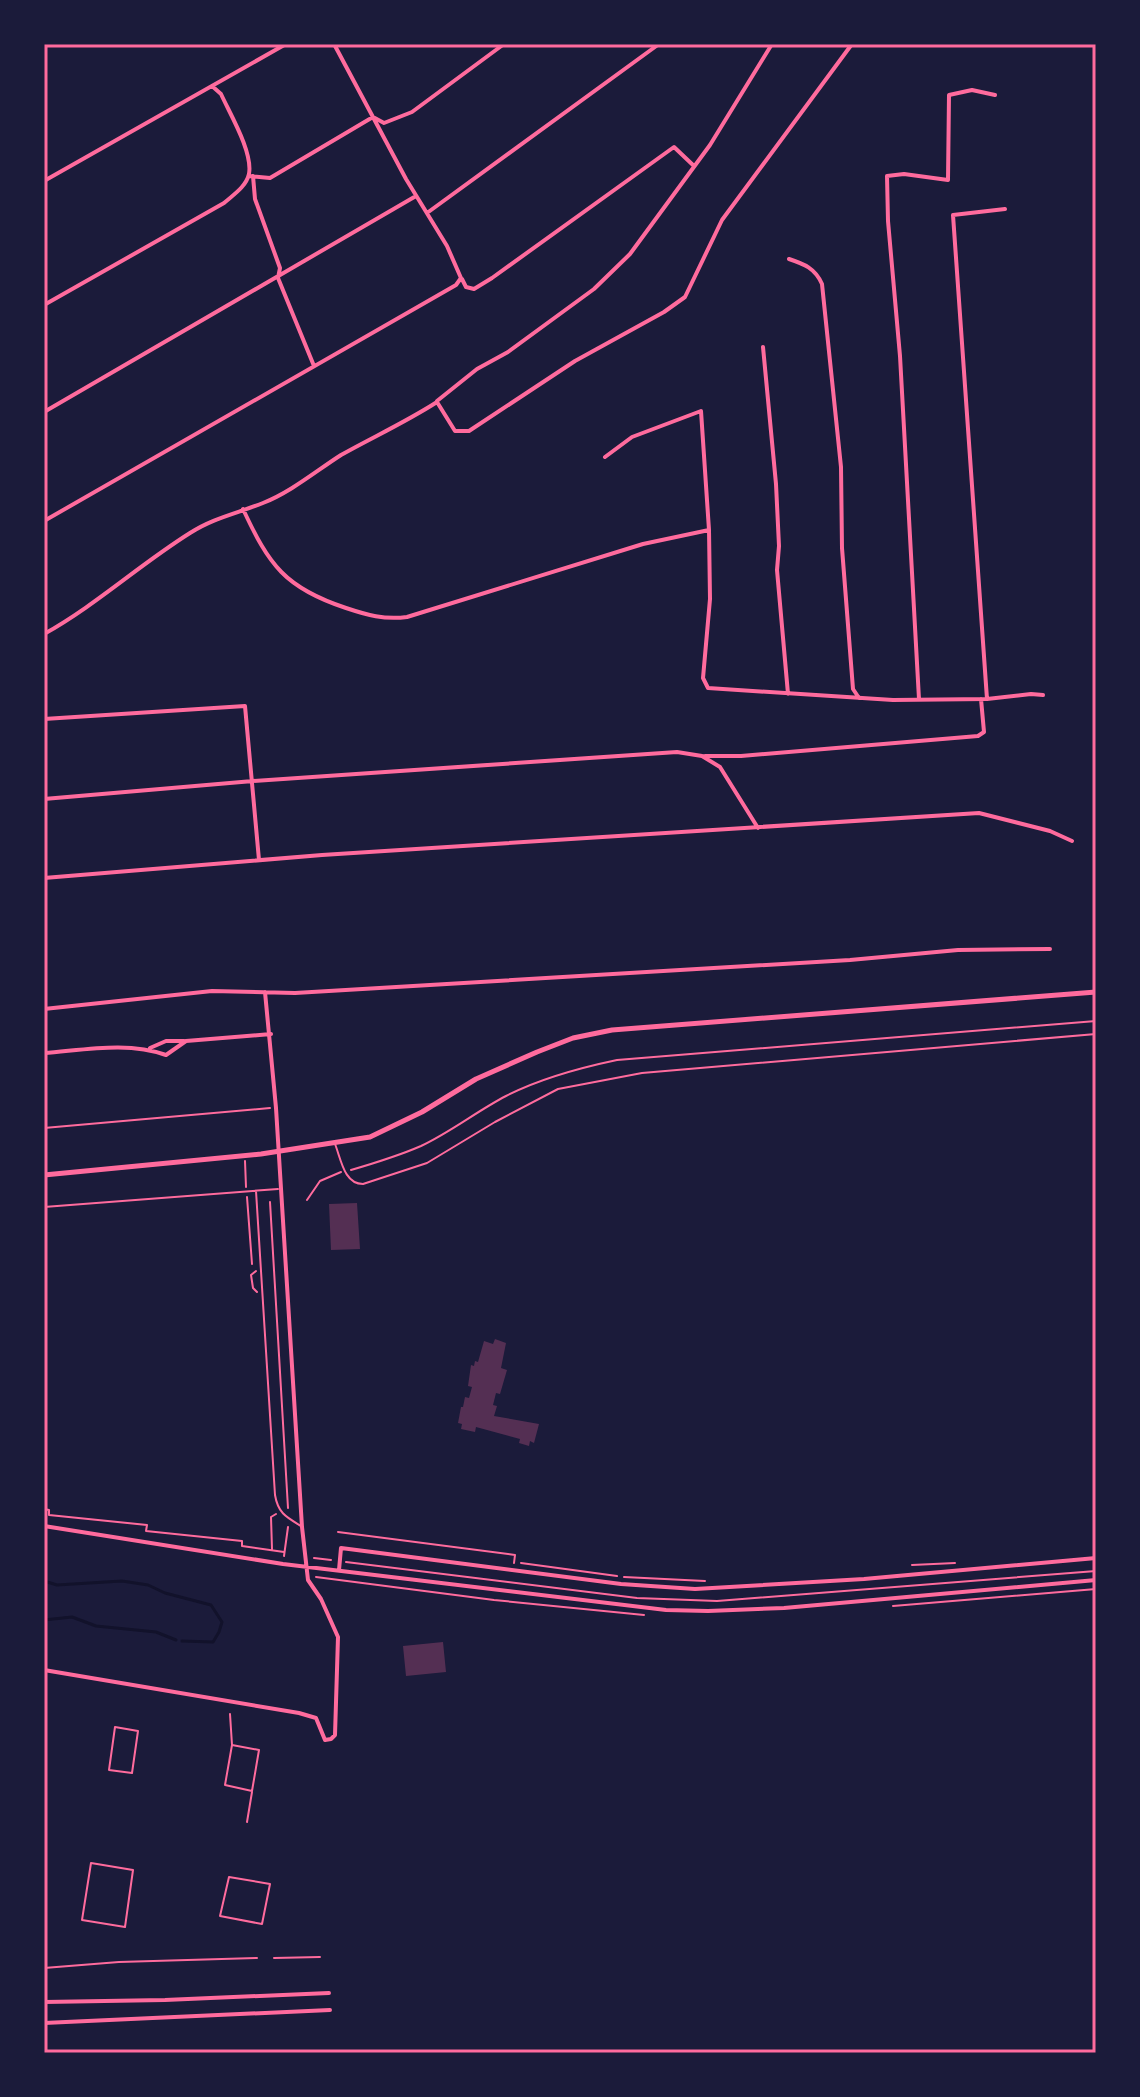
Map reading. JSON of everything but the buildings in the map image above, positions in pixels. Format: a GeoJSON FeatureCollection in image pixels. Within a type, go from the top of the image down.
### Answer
{"type":"FeatureCollection","features":[{"type":"Feature","properties":{"kind":"street"},"geometry":{"type":"LineString","coordinates":[[44,181],[286,44]]}},
{"type":"Feature","properties":{"kind":"street"},"geometry":{"type":"LineString","coordinates":[[334,44],[416,196],[447,246],[466,287],[474,289],[492,278],[674,147],[694,166]]}},
{"type":"Feature","properties":{"kind":"street"},"geometry":{"type":"LineString","coordinates":[[373,117],[384,123],[412,112],[504,44]]}},
{"type":"Feature","properties":{"kind":"street"},"geometry":{"type":"LineString","coordinates":[[427,213],[659,44]]}},
{"type":"Feature","properties":{"kind":"street"},"geometry":{"type":"LineString","coordinates":[[44,634],[77,616],[191,532],[279,495],[338,457],[399,426],[594,289],[630,254],[710,145],[772,44]]}},
{"type":"Feature","properties":{"kind":"street"},"geometry":{"type":"LineString","coordinates":[[437,402],[455,431],[469,431],[575,361],[664,312],[685,297],[722,220],[852,44]]}},
{"type":"Feature","properties":{"kind":"street"},"geometry":{"type":"LineString","coordinates":[[212,86],[221,94],[243,143],[255,199],[280,268],[278,278],[314,366]]}},
{"type":"Feature","properties":{"kind":"street"},"geometry":{"type":"LineString","coordinates":[[919,700],[887,176],[904,174],[948,180],[949,95],[972,90],[995,95]]}},
{"type":"Feature","properties":{"kind":"street"},"geometry":{"type":"LineString","coordinates":[[251,176],[270,178],[373,117]]}},
{"type":"Feature","properties":{"kind":"street"},"geometry":{"type":"LineString","coordinates":[[44,305],[224,203],[251,176]]}},
{"type":"Feature","properties":{"kind":"street"},"geometry":{"type":"LineString","coordinates":[[44,412],[416,196]]}},
{"type":"Feature","properties":{"kind":"street"},"geometry":{"type":"LineString","coordinates":[[44,799],[253,781],[677,752],[702,756],[741,756],[978,736],[984,732],[984,699],[953,215],[1005,209]]}},
{"type":"Feature","properties":{"kind":"street"},"geometry":{"type":"LineString","coordinates":[[789,259],[806,264],[822,284],[841,467],[842,548],[853,689],[859,698]]}},
{"type":"Feature","properties":{"kind":"street"},"geometry":{"type":"LineString","coordinates":[[44,521],[456,285],[461,278]]}},
{"type":"Feature","properties":{"kind":"street"},"geometry":{"type":"LineString","coordinates":[[763,347],[776,484],[777,570],[788,694]]}},
{"type":"Feature","properties":{"kind":"street"},"geometry":{"type":"LineString","coordinates":[[605,457],[632,437],[701,411],[709,530],[710,599],[703,678],[708,688],[919,700],[1043,695]]}},
{"type":"Feature","properties":{"kind":"street"},"geometry":{"type":"LineString","coordinates":[[243,509],[262,548],[287,580],[318,599],[377,618],[392,619],[643,544],[709,530]]}},
{"type":"Feature","properties":{"kind":"street"},"geometry":{"type":"LineString","coordinates":[[44,719],[245,706],[259,860]]}},
{"type":"Feature","properties":{"kind":"street"},"geometry":{"type":"LineString","coordinates":[[702,756],[720,767],[758,828]]}},
{"type":"Feature","properties":{"kind":"street"},"geometry":{"type":"LineString","coordinates":[[44,878],[259,860],[979,813],[1050,831],[1072,841]]}},
{"type":"Feature","properties":{"kind":"street"},"geometry":{"type":"LineString","coordinates":[[44,1009],[212,991],[295,993],[850,960],[958,950],[1050,949]]}},
{"type":"Feature","properties":{"kind":"street"},"geometry":{"type":"LineString","coordinates":[[44,1670],[299,1713],[316,1718],[325,1740],[333,1737],[337,1718],[338,1637],[326,1608],[307,1576],[271,1034],[265,992]]}},
{"type":"Feature","properties":{"kind":"street"},"geometry":{"type":"LineString","coordinates":[[44,1175],[278,1152],[370,1137],[422,1112],[476,1079],[573,1038],[599,1033],[1096,992]]}},
{"type":"Feature","properties":{"kind":"street"},"geometry":{"type":"LineString","coordinates":[[149,1048],[166,1041],[271,1034]]}},
{"type":"Feature","properties":{"kind":"street"},"geometry":{"type":"LineString","coordinates":[[44,1053],[125,1047],[149,1048],[166,1055],[186,1041]]}},
{"type":"Feature","properties":{"kind":"street"},"geometry":{"type":"LineString","coordinates":[[44,1526],[306,1567],[635,1606],[708,1611],[784,1608],[1096,1580]]}},
{"type":"Feature","properties":{"kind":"street"},"geometry":{"type":"LineString","coordinates":[[339,1570],[341,1548],[621,1584],[726,1588],[1096,1558]]}},
{"type":"Feature","properties":{"kind":"street"},"geometry":{"type":"LineString","coordinates":[[44,2002],[329,1993]]}},
{"type":"Feature","properties":{"kind":"street"},"geometry":{"type":"LineString","coordinates":[[44,2023],[330,2010]]}},
{"type":"Feature","properties":{"kind":"lane"},"geometry":{"type":"LineString","coordinates":[[335,1144],[349,1181],[355,1184],[391,1177],[427,1163],[530,1102],[558,1089],[588,1082],[642,1073],[1096,1034]]}},
{"type":"Feature","properties":{"kind":"lane"},"geometry":{"type":"LineString","coordinates":[[44,1207],[280,1189]]}},
{"type":"Feature","properties":{"kind":"lane"},"geometry":{"type":"LineString","coordinates":[[256,1191],[275,1495],[279,1511],[302,1527]]}},
{"type":"Feature","properties":{"kind":"path"},"geometry":{"type":"LineString","coordinates":[[44,1128],[276,1108]]}},
{"type":"Feature","properties":{"kind":"path"},"geometry":{"type":"LineString","coordinates":[[307,1200],[320,1181],[346,1171]]}},
{"type":"Feature","properties":{"kind":"path"},"geometry":{"type":"LineString","coordinates":[[270,1202],[289,1519],[283,1564]]}},
{"type":"Feature","properties":{"kind":"path"},"geometry":{"type":"LineString","coordinates":[[249,1229],[252,1264]]}},
{"type":"Feature","properties":{"kind":"path"},"geometry":{"type":"LineString","coordinates":[[260,1268],[251,1275],[253,1288],[262,1296]]}},
{"type":"Feature","properties":{"kind":"path"},"geometry":{"type":"LineString","coordinates":[[44,1509],[49,1510],[49,1515],[147,1525],[146,1531],[242,1541],[242,1546],[284,1552]]}},
{"type":"Feature","properties":{"kind":"path"},"geometry":{"type":"LineString","coordinates":[[272,1551],[271,1517],[279,1511]]}},
{"type":"Feature","properties":{"kind":"path"},"geometry":{"type":"LineString","coordinates":[[338,1532],[515,1555],[514,1563],[622,1577],[705,1581]]}},
{"type":"Feature","properties":{"kind":"path"},"geometry":{"type":"LineString","coordinates":[[307,1576],[494,1600],[647,1615]]}},
{"type":"Feature","properties":{"kind":"path"},"geometry":{"type":"LineString","coordinates":[[885,1607],[1096,1589]]}},
{"type":"Feature","properties":{"kind":"path"},"geometry":{"type":"LineString","coordinates":[[230,1714],[232,1745],[225,1785],[252,1791]]}},
{"type":"Feature","properties":{"kind":"path"},"geometry":{"type":"LineString","coordinates":[[115,1727],[138,1731],[132,1773],[109,1770],[115,1727]]}},
{"type":"Feature","properties":{"kind":"path"},"geometry":{"type":"LineString","coordinates":[[232,1745],[259,1750],[247,1822]]}},
{"type":"Feature","properties":{"kind":"path"},"geometry":{"type":"LineString","coordinates":[[91,1863],[133,1870],[127,1910],[125,1927],[82,1920],[91,1863]]}},
{"type":"Feature","properties":{"kind":"path"},"geometry":{"type":"LineString","coordinates":[[229,1877],[270,1884],[262,1924],[220,1916],[229,1877]]}},
{"type":"Feature","properties":{"kind":"path"},"geometry":{"type":"LineString","coordinates":[[274,1958],[320,1957]]}},
{"type":"Feature","properties":{"kind":"path"},"geometry":{"type":"LineString","coordinates":[[44,1968],[119,1962],[257,1958]]}},
{"type":"Feature","properties":{"kind":"waterway"},"geometry":{"type":"LineString","coordinates":[[44,1581],[57,1585],[122,1581],[148,1585],[165,1593],[211,1605],[222,1622],[213,1642],[182,1641]]}},
{"type":"Feature","properties":{"kind":"waterway"},"geometry":{"type":"LineString","coordinates":[[44,1620],[72,1617],[96,1626],[156,1632],[176,1640]]}}]}
